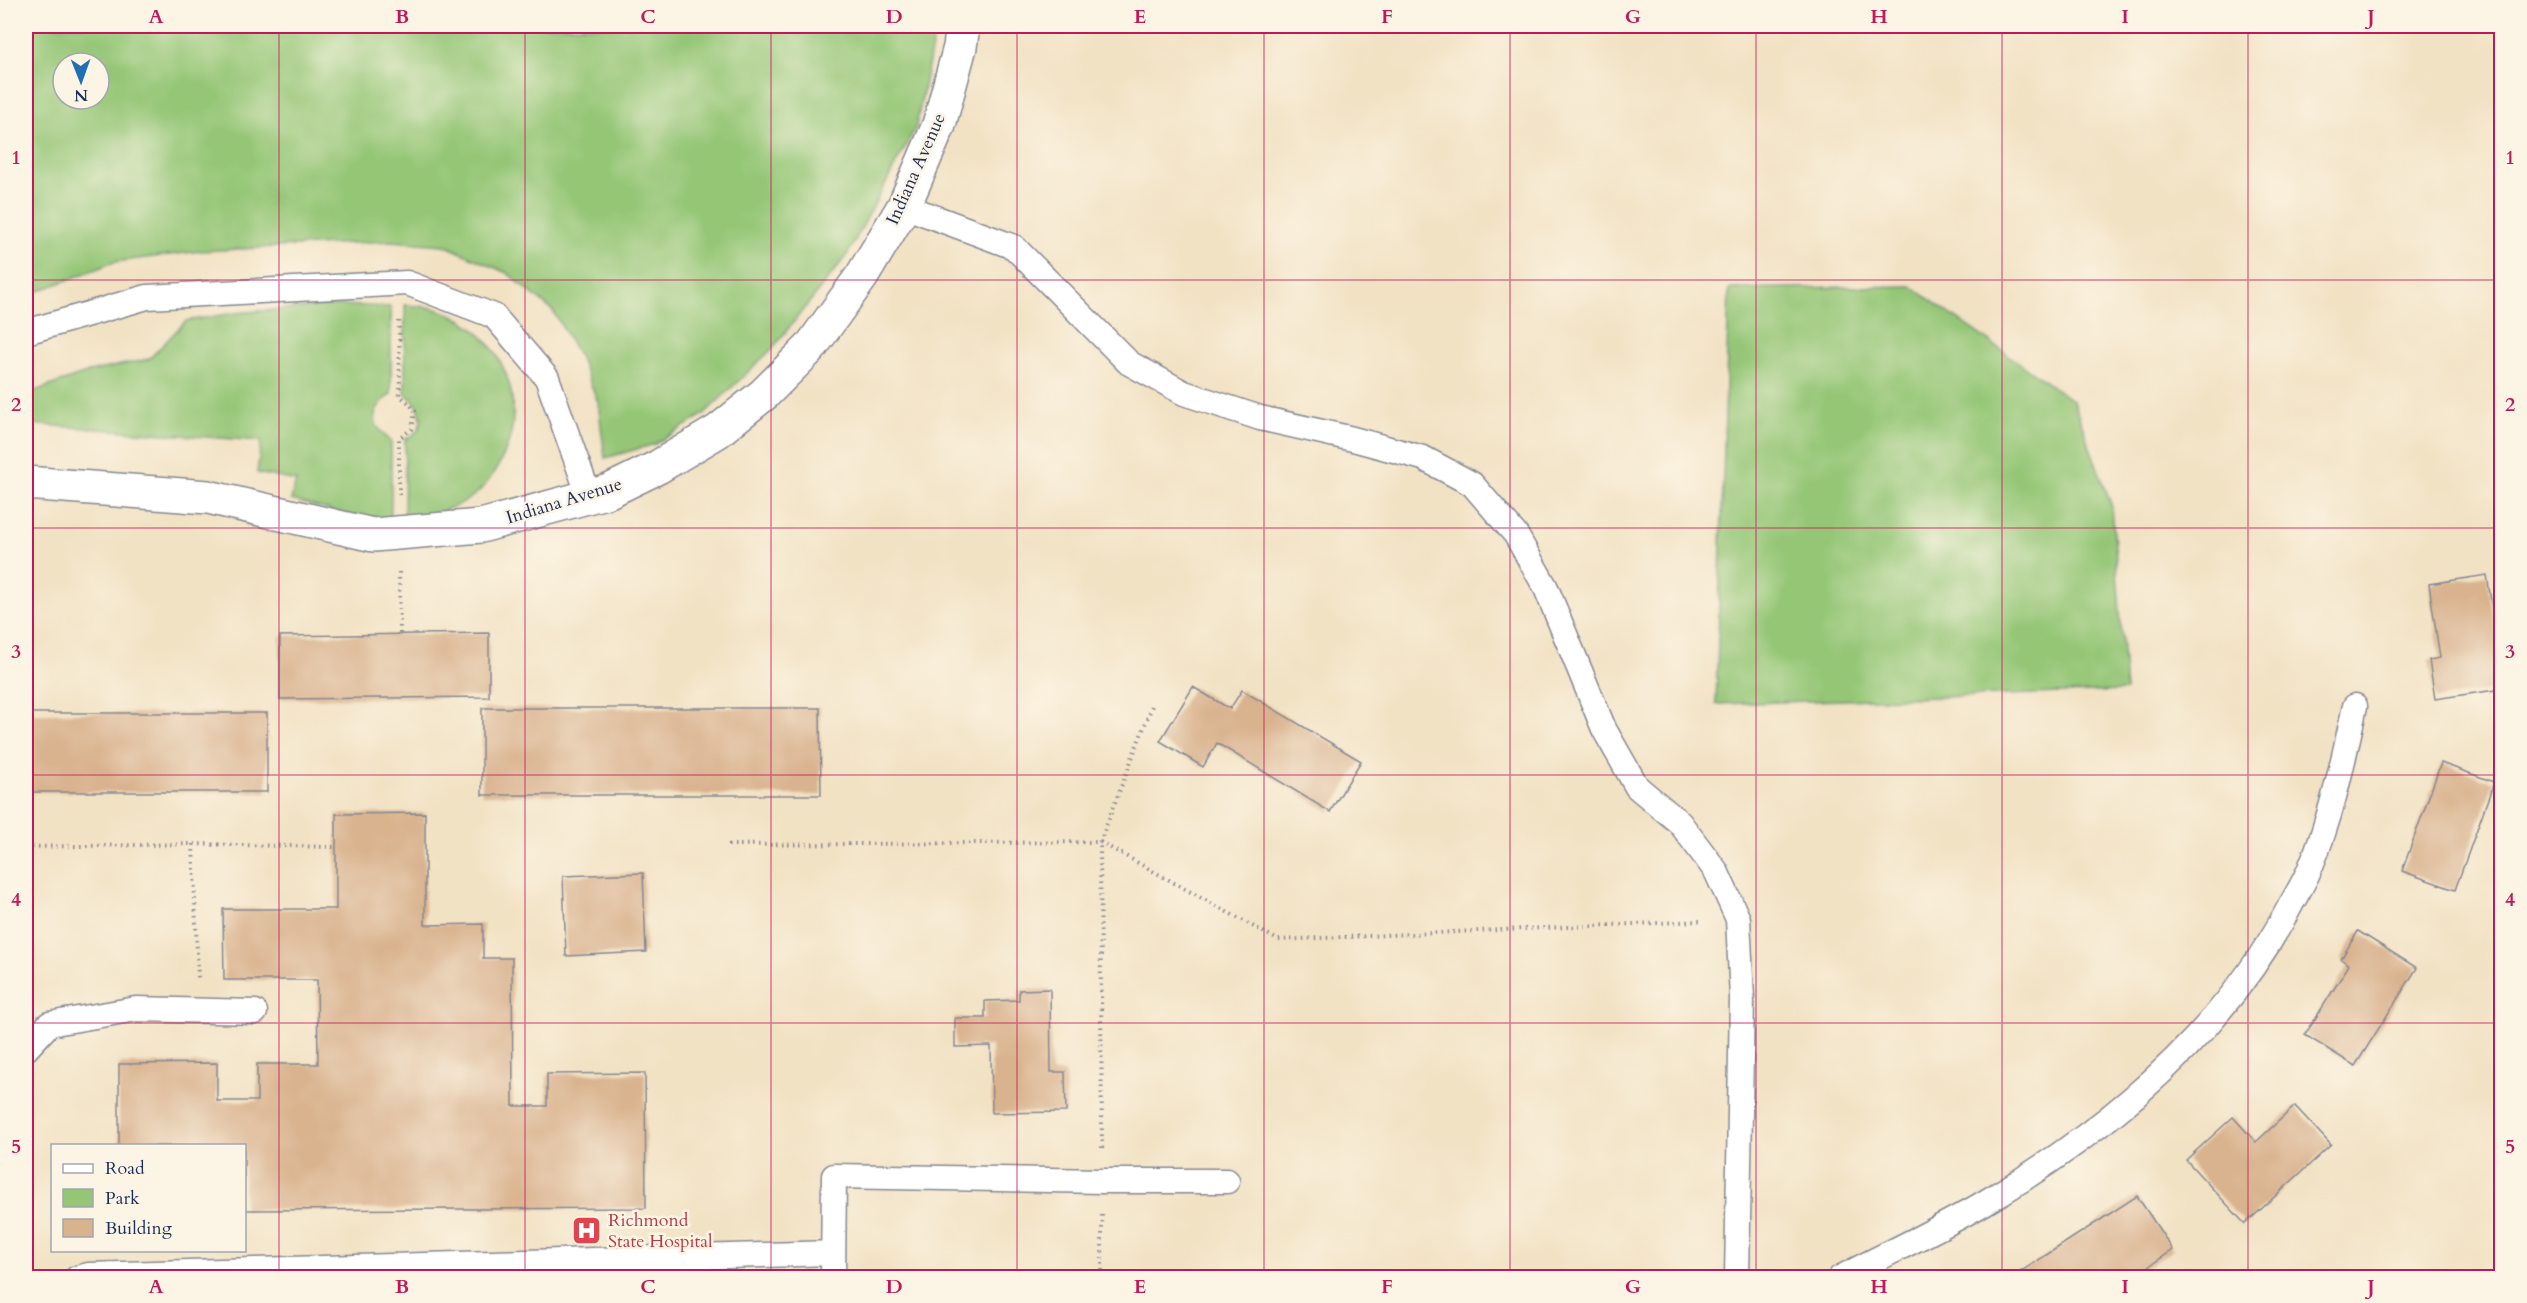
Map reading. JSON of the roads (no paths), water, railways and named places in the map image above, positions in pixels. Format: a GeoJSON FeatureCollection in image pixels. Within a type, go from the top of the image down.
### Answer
{"type":"FeatureCollection","features":[{"type":"Feature","properties":{"kind":"street","name":"Indiana Avenue"},"geometry":{"type":"LineString","coordinates":[[26,483],[208,497],[373,535],[481,526],[609,491],[658,467],[718,431],[764,394],[810,348],[862,276],[904,206],[939,125],[960,47],[963,26]]}},
{"type":"Feature","properties":{"kind":"lane"},"geometry":{"type":"LineString","coordinates":[[904,206],[1014,246],[1129,363],[1184,393],[1260,418],[1423,458],[1472,484],[1516,535],[1546,588],[1604,729],[1637,787],[1680,823],[1716,871],[1738,919],[1742,998],[1737,1278]]}},
{"type":"Feature","properties":{"kind":"lane"},"geometry":{"type":"LineString","coordinates":[[26,332],[147,297],[407,283],[494,316],[547,378],[589,496]]}},
{"type":"Feature","properties":{"kind":"lane"},"geometry":{"type":"LineString","coordinates":[[1840,1278],[1984,1203],[2077,1143],[2156,1080],[2199,1036],[2236,993],[2271,943],[2310,868],[2337,786],[2355,706]]}},
{"type":"Feature","properties":{"kind":"lane"},"geometry":{"type":"LineString","coordinates":[[26,1049],[49,1024],[136,1009],[255,1012]]}},
{"type":"Feature","properties":{"kind":"lane"},"geometry":{"type":"LineString","coordinates":[[833,1278],[834,1176],[1227,1181]]}},
{"type":"Feature","properties":{"kind":"lane"},"geometry":{"type":"LineString","coordinates":[[77,1278],[100,1274],[833,1252]]}},
{"type":"Feature","properties":{"kind":"place","name":"Richmond State Hospital"},"geometry":{"type":"Point","coordinates":[587,1230]}}]}
